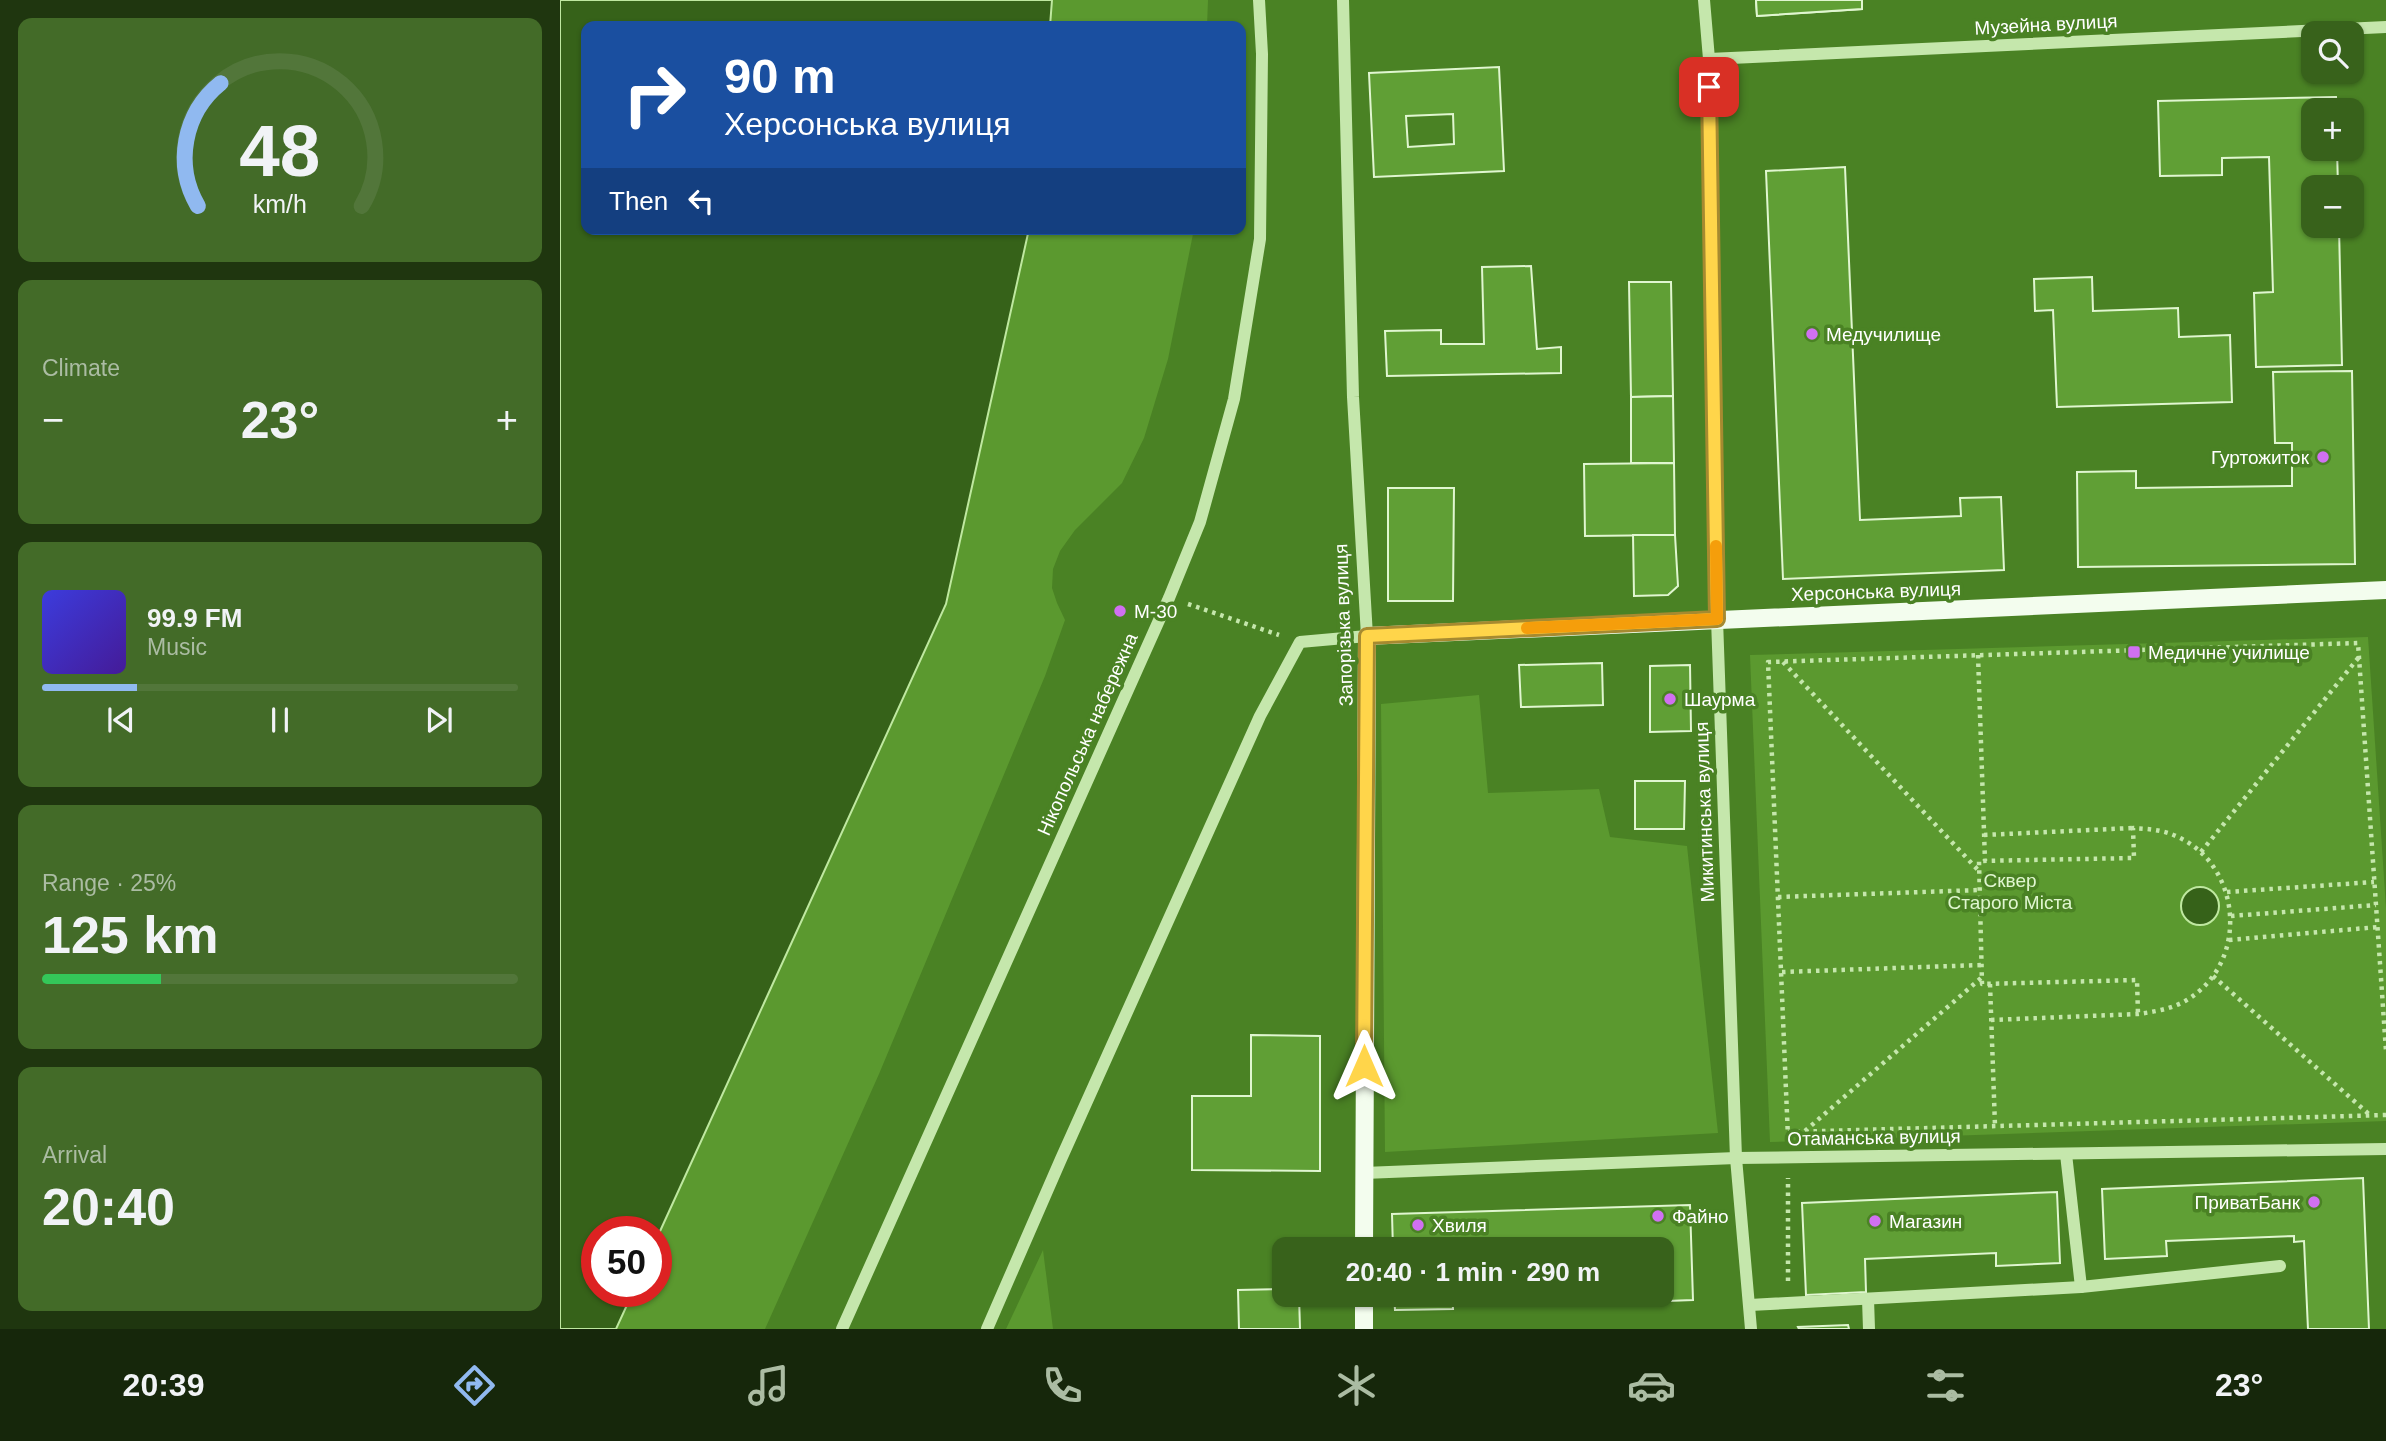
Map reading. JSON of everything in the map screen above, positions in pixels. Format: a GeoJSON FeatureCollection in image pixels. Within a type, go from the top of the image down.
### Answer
{"type":"FeatureCollection","features":[{"type":"Feature","properties":{"kind":"main road","name":"Херсонська вулиця"},"geometry":{"type":"LineString","coordinates":[[1367,636],[2386,590]]}},
{"type":"Feature","properties":{"kind":"main road","name":"Запорізька вулиця"},"geometry":{"type":"LineString","coordinates":[[1364,1237],[1367,636]]}},
{"type":"Feature","properties":{"kind":"main road"},"geometry":{"type":"LineString","coordinates":[[1364,1307],[1364,1329]]}},
{"type":"Feature","properties":{"kind":"street","name":"Нікопольська набережна"},"geometry":{"type":"LineString","coordinates":[[842,1329],[1169,598],[1200,522],[1234,399],[1260,239],[1262,54],[1259,0]]}},
{"type":"Feature","properties":{"kind":"street","name":"Запорізька вулиця"},"geometry":{"type":"LineString","coordinates":[[1343,0],[1353,397],[1367,636]]}},
{"type":"Feature","properties":{"kind":"street","name":"Микитинська вулиця"},"geometry":{"type":"LineString","coordinates":[[1704,0],[1709,59],[1717,619],[1735,1158],[1751,1329]]}},
{"type":"Feature","properties":{"kind":"street","name":"Музейна вулиця"},"geometry":{"type":"LineString","coordinates":[[1709,59],[2386,27]]}},
{"type":"Feature","properties":{"kind":"street"},"geometry":{"type":"LineString","coordinates":[[987,1329],[1055,1171],[1249,742],[1300,642],[1367,636]]}},
{"type":"Feature","properties":{"kind":"street","name":"Отаманська вулиця"},"geometry":{"type":"LineString","coordinates":[[1364,1173],[1735,1158],[2386,1149]]}},
{"type":"Feature","properties":{"kind":"street"},"geometry":{"type":"LineString","coordinates":[[2066,1154],[2081,1287]]}},
{"type":"Feature","properties":{"kind":"street"},"geometry":{"type":"LineString","coordinates":[[1750,1305],[2081,1287],[2280,1265]]}},
{"type":"Feature","properties":{"kind":"street"},"geometry":{"type":"LineString","coordinates":[[1868,1299],[1869,1329]]}},
{"type":"Feature","properties":{"kind":"path"},"geometry":{"type":"LineString","coordinates":[[1169,598],[1300,642]]}},
{"type":"Feature","properties":{"kind":"path"},"geometry":{"type":"LineString","coordinates":[[1788,1303],[1788,1132],[1768,662],[2358,643],[2386,1051]]}},
{"type":"Feature","properties":{"kind":"path"},"geometry":{"type":"LineString","coordinates":[[1978,655],[1985,861]]}},
{"type":"Feature","properties":{"kind":"path"},"geometry":{"type":"LineString","coordinates":[[2201,852],[2359,656]]}},
{"type":"Feature","properties":{"kind":"path"},"geometry":{"type":"LineString","coordinates":[[1783,661],[1979,871]]}},
{"type":"Feature","properties":{"kind":"path"},"geometry":{"type":"LineString","coordinates":[[1984,835],[2133,828],[2158,830],[2181,838],[2201,852],[2217,870],[2227,892],[2231,916],[2229,940],[2223,959],[2213,976],[2198,992],[2180,1004],[2160,1011],[2138,1014],[1991,1020]]}},
{"type":"Feature","properties":{"kind":"path"},"geometry":{"type":"LineString","coordinates":[[2133,828],[2134,858],[1979,861],[1981,965],[1982,985],[2137,981],[2138,1014]]}},
{"type":"Feature","properties":{"kind":"path"},"geometry":{"type":"LineString","coordinates":[[2227,892],[2375,882]]}},
{"type":"Feature","properties":{"kind":"path"},"geometry":{"type":"LineString","coordinates":[[1778,897],[1980,890]]}},
{"type":"Feature","properties":{"kind":"path"},"geometry":{"type":"LineString","coordinates":[[2231,916],[2376,905]]}},
{"type":"Feature","properties":{"kind":"path"},"geometry":{"type":"LineString","coordinates":[[2229,940],[2378,927]]}},
{"type":"Feature","properties":{"kind":"path"},"geometry":{"type":"LineString","coordinates":[[1782,972],[1981,965]]}},
{"type":"Feature","properties":{"kind":"path"},"geometry":{"type":"LineString","coordinates":[[2213,976],[2371,1116]]}},
{"type":"Feature","properties":{"kind":"path"},"geometry":{"type":"LineString","coordinates":[[1805,1131],[1982,978]]}},
{"type":"Feature","properties":{"kind":"path"},"geometry":{"type":"LineString","coordinates":[[1990,984],[1995,1126]]}},
{"type":"Feature","properties":{"kind":"path"},"geometry":{"type":"LineString","coordinates":[[1788,1132],[2386,1115]]}},
{"type":"Feature","properties":{"kind":"green space"},"geometry":{"type":"Polygon","coordinates":[[[1052,0],[1208,0],[1207,21],[1050,21],[1052,0]]]}},
{"type":"Feature","properties":{"kind":"green space"},"geometry":{"type":"Polygon","coordinates":[[[1028,235],[1193,235],[1168,359],[1144,438],[1122,483],[1075,530],[1060,551],[1053,569],[1052,588],[1065,620],[1045,676],[879,1074],[765,1329],[616,1329],[626,1307],[672,1307],[672,1216],[667,1216],[946,604],[1028,235]]]}},
{"type":"Feature","properties":{"kind":"green space","name":"Сквер Старого Міста"},"geometry":{"type":"Polygon","coordinates":[[[2368,637],[2386,908],[2386,1121],[1770,1142],[1750,655],[2368,637]]]}},
{"type":"Feature","properties":{"kind":"green space"},"geometry":{"type":"Polygon","coordinates":[[[1479,695],[1488,793],[1599,789],[1610,837],[1687,846],[1718,1133],[1385,1152],[1381,704],[1479,695]]]}},
{"type":"Feature","properties":{"kind":"green space"},"geometry":{"type":"Polygon","coordinates":[[[1043,1250],[1053,1329],[1006,1329],[1043,1250]]]}},
{"type":"Feature","properties":{"kind":"shaded area"},"geometry":{"type":"Polygon","coordinates":[[[560,0],[1052,0],[1050,21],[581,21],[581,235],[1028,235],[946,604],[667,1216],[581,1216],[581,1307],[626,1307],[616,1329],[560,1329],[560,0]]]}},
{"type":"Feature","properties":{"kind":"shaded area"},"geometry":{"type":"Polygon","coordinates":[[[2200,887],[2213,893],[2219,906],[2213,919],[2200,925],[2187,919],[2181,906],[2187,893],[2200,887]]]}},
{"type":"Feature","properties":{"kind":"building"},"geometry":{"type":"Polygon","coordinates":[[[1756,0],[1862,0],[1862,9],[1757,16],[1756,0]]]}},
{"type":"Feature","properties":{"kind":"building"},"geometry":{"type":"Polygon","coordinates":[[[1756,0],[1862,0],[1862,9],[1757,16],[1756,0]]]}},
{"type":"Feature","properties":{"kind":"building"},"geometry":{"type":"Polygon","coordinates":[[[1499,67],[1504,171],[1374,177],[1369,73],[1499,67]],[[1453,114],[1406,116],[1408,147],[1454,144],[1453,114]]]}},
{"type":"Feature","properties":{"kind":"building"},"geometry":{"type":"Polygon","coordinates":[[[2336,97],[2301,98],[2301,161],[2337,161],[2338,175],[2301,175],[2301,238],[2339,238],[2342,365],[2256,367],[2254,293],[2273,292],[2269,157],[2222,158],[2222,175],[2160,176],[2158,101],[2336,97]]]}},
{"type":"Feature","properties":{"kind":"building","name":"Медучилище"},"geometry":{"type":"Polygon","coordinates":[[[1845,167],[1860,520],[1961,516],[1960,498],[2001,497],[2004,570],[1783,579],[1766,171],[1845,167]]]}},
{"type":"Feature","properties":{"kind":"building"},"geometry":{"type":"Polygon","coordinates":[[[1531,266],[1537,349],[1561,347],[1561,373],[1387,376],[1385,331],[1441,330],[1441,344],[1484,344],[1482,267],[1531,266]]]}},
{"type":"Feature","properties":{"kind":"building"},"geometry":{"type":"Polygon","coordinates":[[[2092,277],[2093,311],[2178,308],[2179,337],[2230,335],[2232,402],[2057,407],[2053,310],[2035,311],[2034,279],[2092,277]]]}},
{"type":"Feature","properties":{"kind":"building"},"geometry":{"type":"Polygon","coordinates":[[[1629,282],[1671,282],[1673,396],[1631,397],[1629,282]]]}},
{"type":"Feature","properties":{"kind":"building","name":"Гуртожиток"},"geometry":{"type":"Polygon","coordinates":[[[2352,371],[2355,564],[2078,567],[2077,472],[2136,471],[2136,488],[2292,486],[2292,443],[2275,443],[2273,372],[2352,371]]]}},
{"type":"Feature","properties":{"kind":"building"},"geometry":{"type":"Polygon","coordinates":[[[1673,396],[1674,463],[1631,463],[1631,397],[1673,396]]]}},
{"type":"Feature","properties":{"kind":"building"},"geometry":{"type":"Polygon","coordinates":[[[1674,463],[1675,535],[1585,536],[1584,464],[1674,463]]]}},
{"type":"Feature","properties":{"kind":"building"},"geometry":{"type":"Polygon","coordinates":[[[1388,488],[1454,488],[1453,601],[1388,601],[1388,488]]]}},
{"type":"Feature","properties":{"kind":"building"},"geometry":{"type":"Polygon","coordinates":[[[1633,535],[1675,535],[1678,586],[1668,595],[1634,596],[1633,535]]]}},
{"type":"Feature","properties":{"kind":"building"},"geometry":{"type":"Polygon","coordinates":[[[1602,663],[1603,705],[1521,707],[1519,665],[1602,663]]]}},
{"type":"Feature","properties":{"kind":"building","name":"Шаурма"},"geometry":{"type":"Polygon","coordinates":[[[1690,665],[1691,731],[1650,732],[1650,666],[1690,665]]]}},
{"type":"Feature","properties":{"kind":"building"},"geometry":{"type":"Polygon","coordinates":[[[1635,781],[1685,781],[1684,829],[1635,829],[1635,781]]]}},
{"type":"Feature","properties":{"kind":"building"},"geometry":{"type":"Polygon","coordinates":[[[1251,1035],[1320,1036],[1320,1171],[1192,1170],[1192,1096],[1251,1096],[1251,1035]]]}},
{"type":"Feature","properties":{"kind":"building"},"geometry":{"type":"Polygon","coordinates":[[[2363,1178],[2369,1329],[2308,1329],[2304,1241],[2294,1242],[2294,1236],[2166,1241],[2167,1256],[2105,1259],[2102,1189],[2363,1178]]]}},
{"type":"Feature","properties":{"kind":"building"},"geometry":{"type":"Polygon","coordinates":[[[2057,1192],[2060,1263],[1996,1266],[1996,1253],[1865,1259],[1866,1292],[1806,1295],[1802,1203],[2057,1192]]]}},
{"type":"Feature","properties":{"kind":"building"},"geometry":{"type":"Polygon","coordinates":[[[1690,1205],[1693,1300],[1674,1301],[1674,1237],[1393,1237],[1392,1214],[1690,1205]]]}},
{"type":"Feature","properties":{"kind":"building"},"geometry":{"type":"Polygon","coordinates":[[[1272,1289],[1272,1307],[1299,1307],[1300,1329],[1239,1329],[1238,1290],[1272,1289]]]}},
{"type":"Feature","properties":{"kind":"building"},"geometry":{"type":"Polygon","coordinates":[[[1395,1307],[1453,1309],[1395,1310],[1395,1307]]]}},
{"type":"Feature","properties":{"kind":"building"},"geometry":{"type":"Polygon","coordinates":[[[1848,1325],[1849,1329],[1798,1327],[1848,1325]]]}},
{"type":"Feature","properties":{"kind":"slow traffic"},"geometry":{"type":"LineString","coordinates":[[1527,628],[1717,619],[1716,546]]}},
{"type":"Feature","properties":{"kind":"place","name":"Медучилище"},"geometry":{"type":"Point","coordinates":[1812,334]}},
{"type":"Feature","properties":{"kind":"place","name":"Гуртожиток"},"geometry":{"type":"Point","coordinates":[2323,457]}},
{"type":"Feature","properties":{"kind":"place","name":"М-30"},"geometry":{"type":"Point","coordinates":[1120,611]}},
{"type":"Feature","properties":{"kind":"place","name":"Медичне училище"},"geometry":{"type":"Point","coordinates":[2134,652]}},
{"type":"Feature","properties":{"kind":"place","name":"Шаурма"},"geometry":{"type":"Point","coordinates":[1670,699]}},
{"type":"Feature","properties":{"kind":"place","name":"ПриватБанк"},"geometry":{"type":"Point","coordinates":[2314,1202]}},
{"type":"Feature","properties":{"kind":"place","name":"Файно"},"geometry":{"type":"Point","coordinates":[1658,1216]}},
{"type":"Feature","properties":{"kind":"place","name":"Магазин"},"geometry":{"type":"Point","coordinates":[1875,1221]}},
{"type":"Feature","properties":{"kind":"place","name":"Хвиля"},"geometry":{"type":"Point","coordinates":[1418,1225]}},
{"type":"Feature","properties":{"kind":"route"},"geometry":{"type":"LineString","coordinates":[[1364,1066],[1367,636],[1717,619],[1709,87]]}}]}
